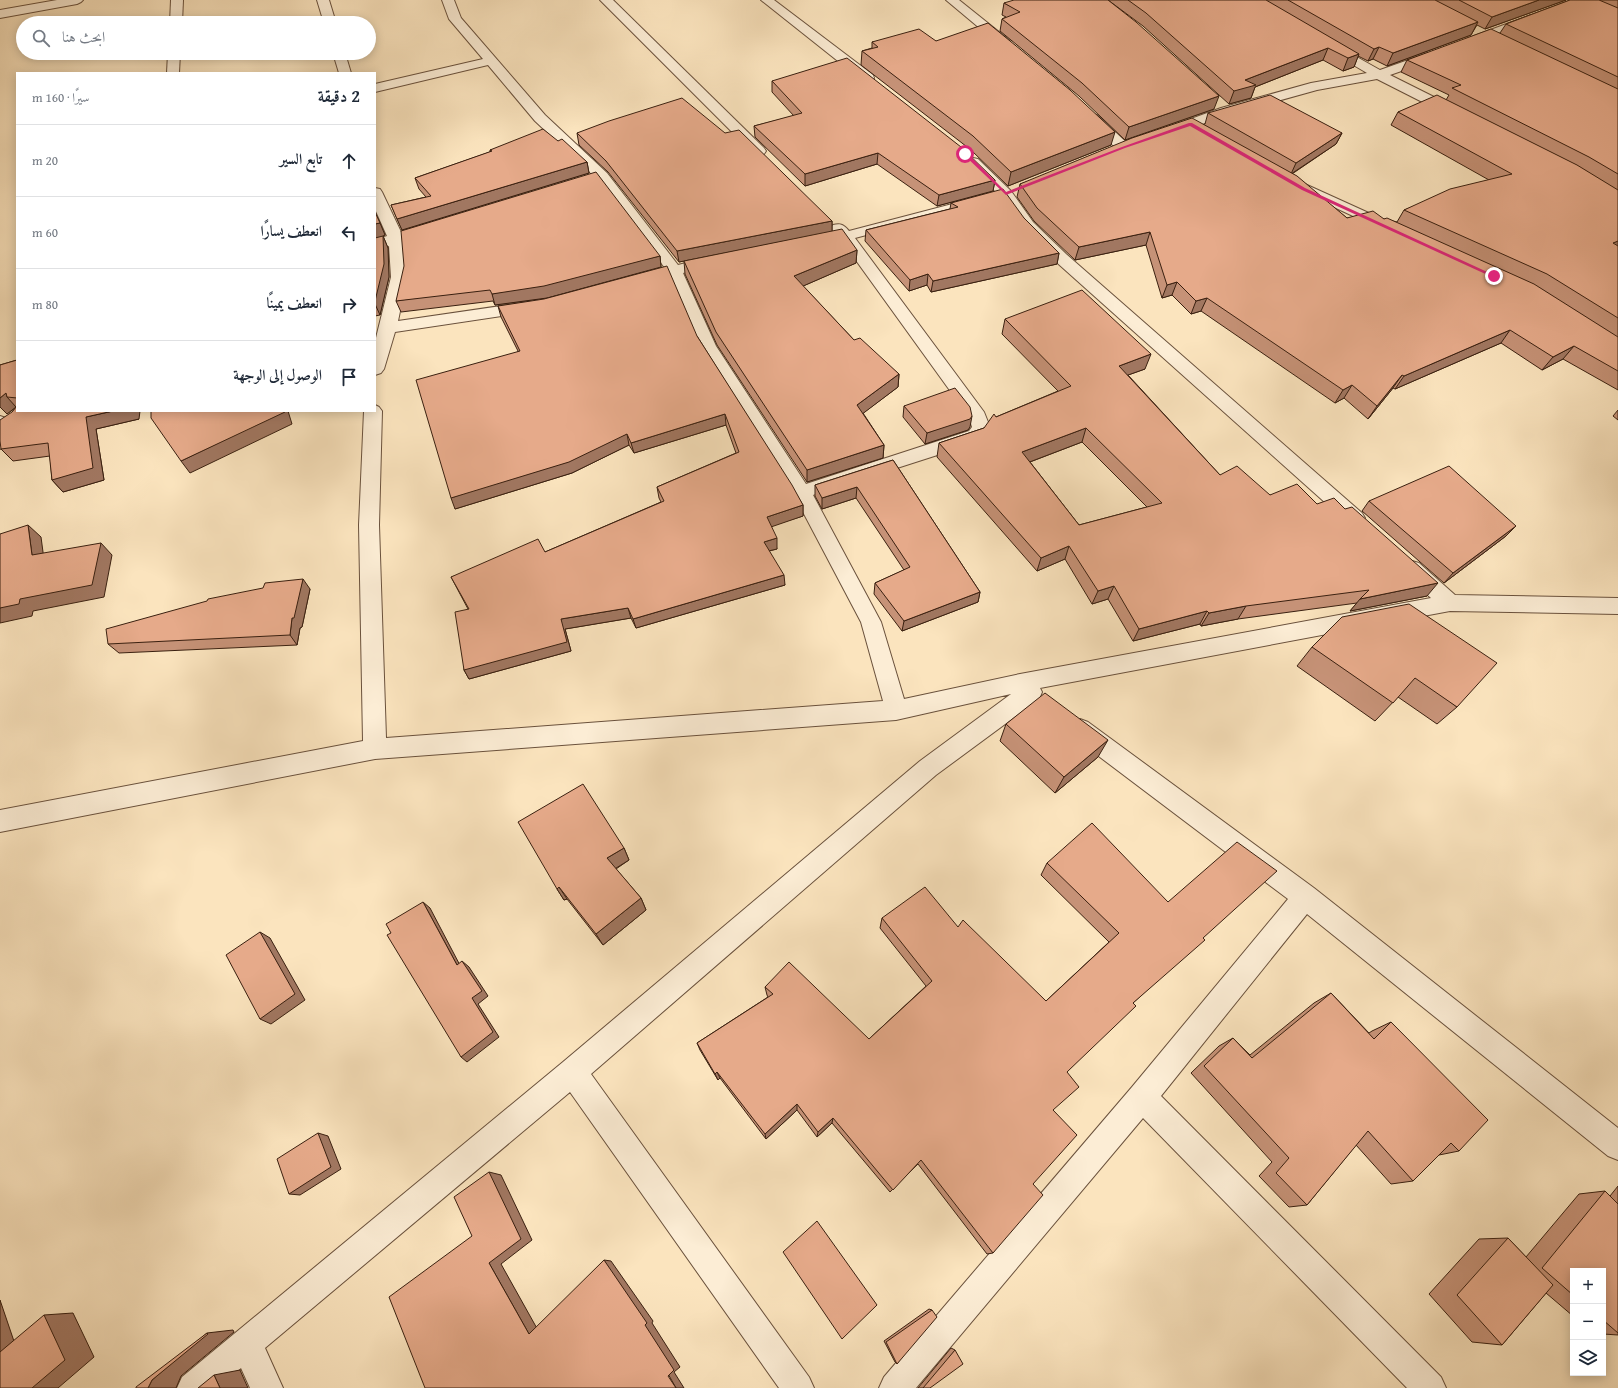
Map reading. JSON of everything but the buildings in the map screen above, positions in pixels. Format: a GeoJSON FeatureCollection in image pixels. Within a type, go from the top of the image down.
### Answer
{"type":"FeatureCollection","features":[{"type":"Feature","properties":{"kind":"street"},"geometry":{"type":"LineString","coordinates":[[0,14],[77,0]]}},
{"type":"Feature","properties":{"kind":"street"},"geometry":{"type":"LineString","coordinates":[[176,0],[176,16]]}},
{"type":"Feature","properties":{"kind":"street"},"geometry":{"type":"LineString","coordinates":[[323,0],[328,16]]}},
{"type":"Feature","properties":{"kind":"street"},"geometry":{"type":"LineString","coordinates":[[448,0],[455,19],[490,61],[540,118],[602,176],[674,270],[708,346],[802,492],[871,622],[896,710]]}},
{"type":"Feature","properties":{"kind":"street"},"geometry":{"type":"LineString","coordinates":[[606,0],[772,164]]}},
{"type":"Feature","properties":{"kind":"street"},"geometry":{"type":"LineString","coordinates":[[768,0],[880,88]]}},
{"type":"Feature","properties":{"kind":"street"},"geometry":{"type":"LineString","coordinates":[[952,0],[1012,49]]}},
{"type":"Feature","properties":{"kind":"street"},"geometry":{"type":"LineString","coordinates":[[1457,47],[1479,33],[1543,15]]}},
{"type":"Feature","properties":{"kind":"street"},"geometry":{"type":"LineString","coordinates":[[1479,33],[1499,43]]}},
{"type":"Feature","properties":{"kind":"street"},"geometry":{"type":"LineString","coordinates":[[1322,41],[1379,75],[1467,119]]}},
{"type":"Feature","properties":{"kind":"street"},"geometry":{"type":"LineString","coordinates":[[1161,134],[1226,111],[1316,86],[1379,75],[1442,52]]}},
{"type":"Feature","properties":{"kind":"street"},"geometry":{"type":"LineString","coordinates":[[173,72],[174,60]]}},
{"type":"Feature","properties":{"kind":"street"},"geometry":{"type":"LineString","coordinates":[[341,60],[345,72]]}},
{"type":"Feature","properties":{"kind":"street"},"geometry":{"type":"LineString","coordinates":[[376,88],[490,61]]}},
{"type":"Feature","properties":{"kind":"street"},"geometry":{"type":"LineString","coordinates":[[1215,101],[1226,111]]}},
{"type":"Feature","properties":{"kind":"street"},"geometry":{"type":"LineString","coordinates":[[1084,110],[1123,147]]}},
{"type":"Feature","properties":{"kind":"street"},"geometry":{"type":"LineString","coordinates":[[1190,124],[1204,132]]}},
{"type":"Feature","properties":{"kind":"street"},"geometry":{"type":"LineString","coordinates":[[1109,153],[1138,142]]}},
{"type":"Feature","properties":{"kind":"street"},"geometry":{"type":"LineString","coordinates":[[959,149],[1013,191],[1028,225],[1060,257],[1367,529]]}},
{"type":"Feature","properties":{"kind":"street"},"geometry":{"type":"LineString","coordinates":[[586,181],[602,176]]}},
{"type":"Feature","properties":{"kind":"street"},"geometry":{"type":"LineString","coordinates":[[1284,177],[1304,189],[1403,235]]}},
{"type":"Feature","properties":{"kind":"street"},"geometry":{"type":"LineString","coordinates":[[807,243],[846,236],[1013,191]]}},
{"type":"Feature","properties":{"kind":"street"},"geometry":{"type":"LineString","coordinates":[[376,194],[396,239],[399,277],[388,328],[376,366]]}},
{"type":"Feature","properties":{"kind":"street"},"geometry":{"type":"LineString","coordinates":[[802,492],[975,436],[981,427],[978,416],[846,236],[829,219]]}},
{"type":"Feature","properties":{"kind":"street"},"geometry":{"type":"LineString","coordinates":[[376,244],[441,225]]}},
{"type":"Feature","properties":{"kind":"street"},"geometry":{"type":"LineString","coordinates":[[629,282],[731,257]]}},
{"type":"Feature","properties":{"kind":"street"},"geometry":{"type":"LineString","coordinates":[[388,328],[540,305]]}},
{"type":"Feature","properties":{"kind":"street"},"geometry":{"type":"LineString","coordinates":[[373,412],[369,525],[375,749]]}},
{"type":"Feature","properties":{"kind":"street"},"geometry":{"type":"LineString","coordinates":[[2,431],[19,415]]}},
{"type":"Feature","properties":{"kind":"street"},"geometry":{"type":"LineString","coordinates":[[1402,561],[1450,603]]}},
{"type":"Feature","properties":{"kind":"street"},"geometry":{"type":"LineString","coordinates":[[0,821],[375,749],[1041,699],[1450,603],[1618,606]]}},
{"type":"Feature","properties":{"kind":"street"},"geometry":{"type":"LineString","coordinates":[[1041,699],[1305,897],[1618,1146]]}},
{"type":"Feature","properties":{"kind":"street"},"geometry":{"type":"LineString","coordinates":[[193,1388],[573,1072],[928,768],[1041,699]]}},
{"type":"Feature","properties":{"kind":"street"},"geometry":{"type":"LineString","coordinates":[[895,1388],[1142,1097],[1305,897]]}},
{"type":"Feature","properties":{"kind":"street"},"geometry":{"type":"LineString","coordinates":[[573,1072],[798,1388]]}},
{"type":"Feature","properties":{"kind":"street"},"geometry":{"type":"LineString","coordinates":[[1142,1097],[1430,1388]]}},
{"type":"Feature","properties":{"kind":"street"},"geometry":{"type":"LineString","coordinates":[[246,1343],[267,1388]]}},
{"type":"Feature","properties":{"kind":"route"},"geometry":{"type":"LineString","coordinates":[[965,154],[1006,194],[1123,147],[1190,124],[1304,189],[1494,276]]}}]}
